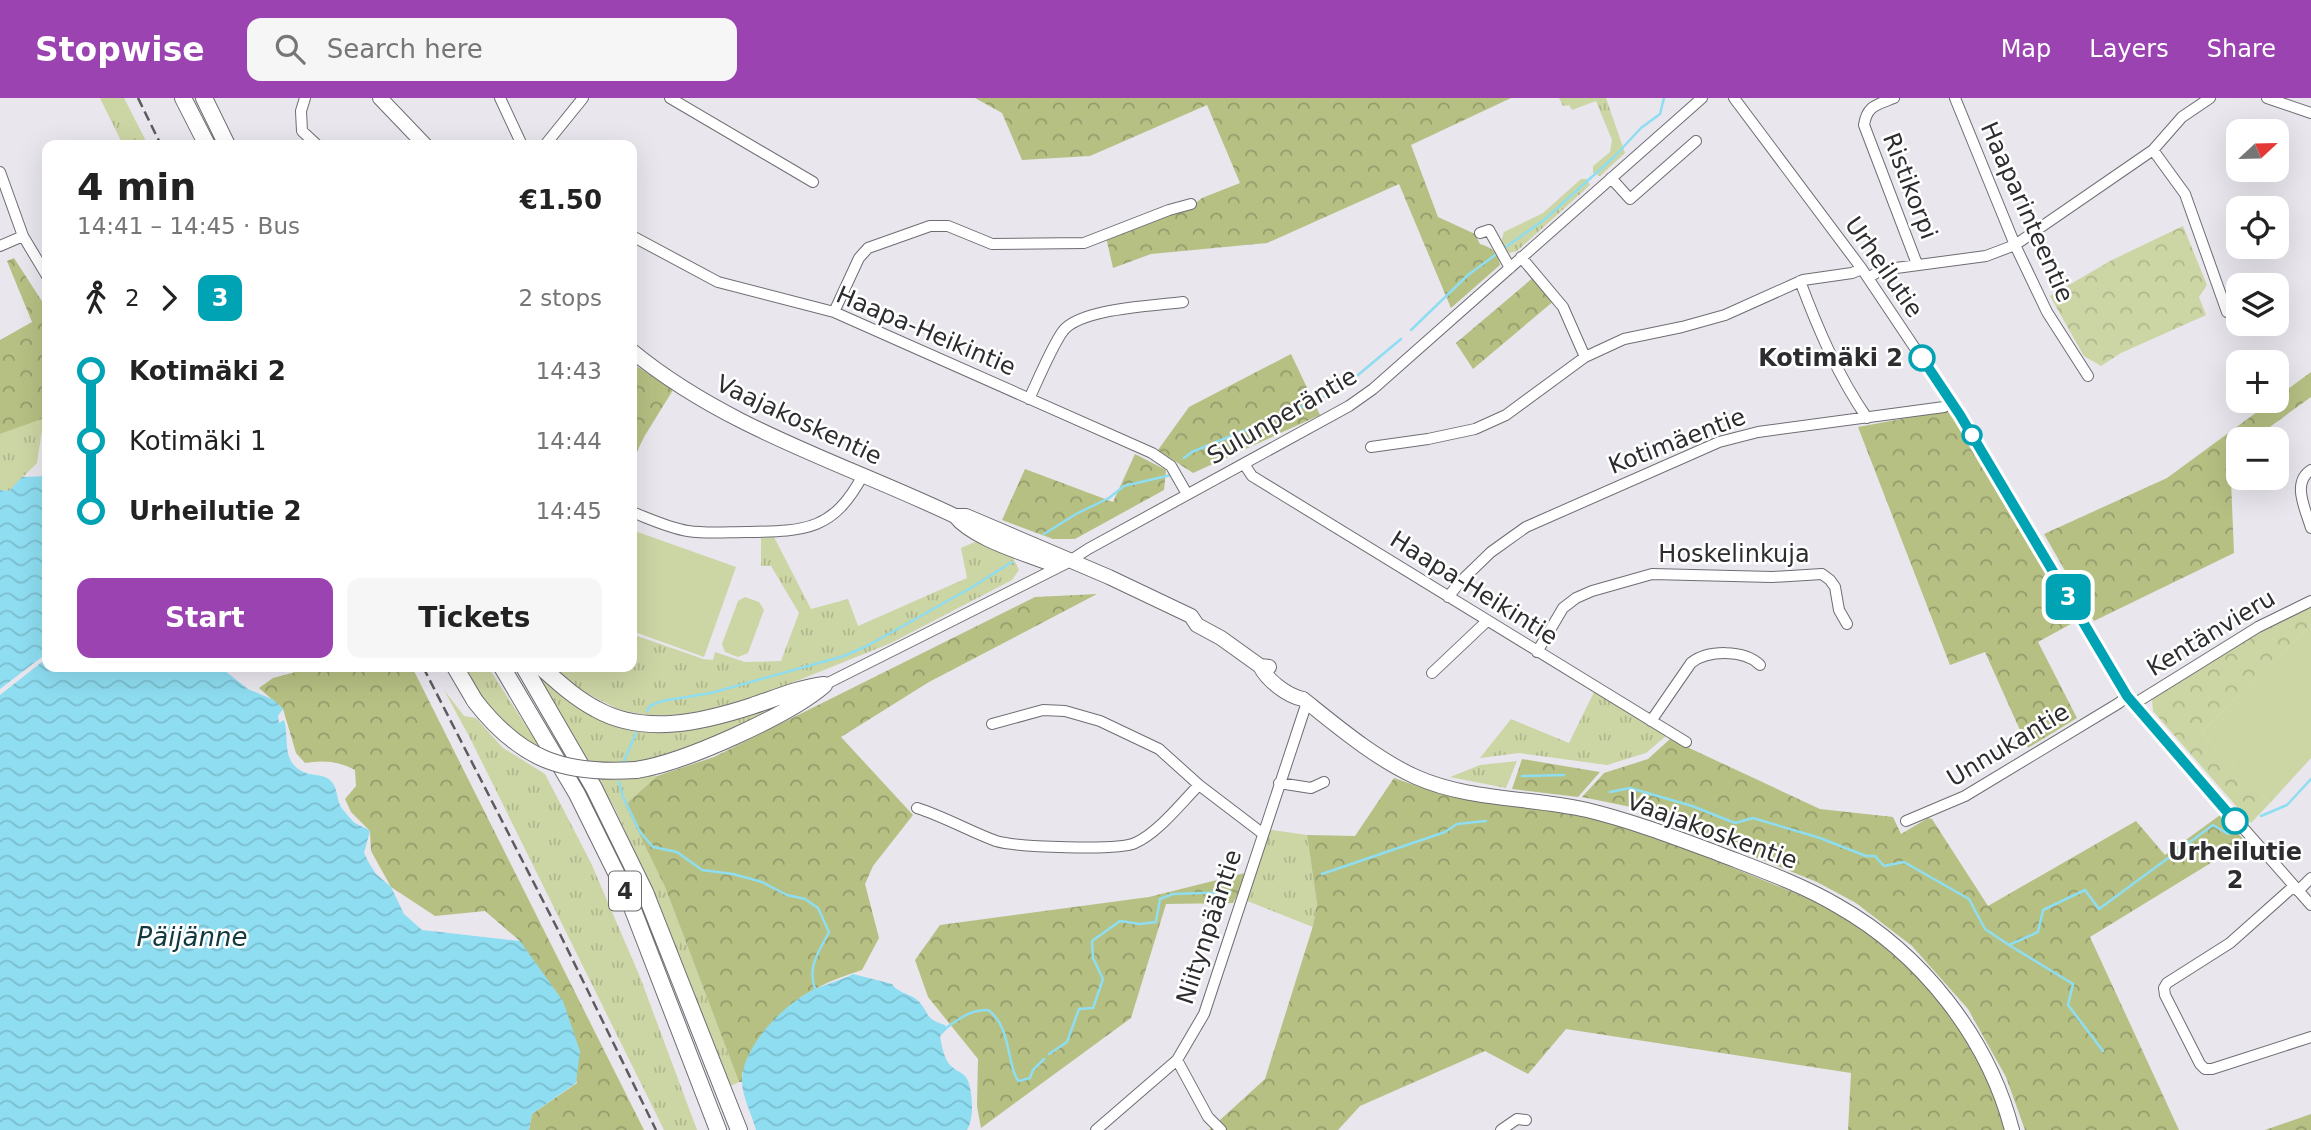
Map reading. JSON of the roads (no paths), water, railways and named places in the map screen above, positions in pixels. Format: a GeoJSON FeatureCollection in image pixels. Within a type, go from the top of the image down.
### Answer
{"type":"FeatureCollection","features":[{"type":"Feature","properties":{"kind":"highway"},"geometry":{"type":"LineString","coordinates":[[184,98],[205,140]]}},
{"type":"Feature","properties":{"kind":"highway"},"geometry":{"type":"LineString","coordinates":[[204,98],[225,140]]}},
{"type":"Feature","properties":{"kind":"highway"},"geometry":{"type":"LineString","coordinates":[[458,672],[475,701],[501,732],[517,745],[545,759],[579,770],[612,772],[636,770],[684,756],[733,736],[809,698],[824,685]]}},
{"type":"Feature","properties":{"kind":"highway","name":"4"},"geometry":{"type":"LineString","coordinates":[[505,672],[577,794],[628,897],[718,1130]]}},
{"type":"Feature","properties":{"kind":"highway","name":"4"},"geometry":{"type":"LineString","coordinates":[[527,672],[594,788],[645,892],[739,1130]]}},
{"type":"Feature","properties":{"kind":"highway"},"geometry":{"type":"LineString","coordinates":[[546,672],[566,690],[597,710],[620,718],[661,724],[689,722],[722,715],[804,688],[824,685]]}},
{"type":"Feature","properties":{"kind":"main road"},"geometry":{"type":"LineString","coordinates":[[380,98],[420,140]]}},
{"type":"Feature","properties":{"kind":"main road","name":"Vaajakoskentie"},"geometry":{"type":"LineString","coordinates":[[637,355],[684,390],[723,412],[955,516],[973,532],[1064,564],[1191,616],[1197,625],[1221,638],[1260,666],[1264,675],[1293,697],[1305,701],[1391,763],[1417,777],[1445,787],[1584,810],[1656,830],[1744,863],[1837,905],[1876,930],[1905,955],[1941,994],[1977,1046],[1996,1083],[2012,1130]]}},
{"type":"Feature","properties":{"kind":"street"},"geometry":{"type":"LineString","coordinates":[[305,98],[301,111],[302,131],[312,140]]}},
{"type":"Feature","properties":{"kind":"street"},"geometry":{"type":"LineString","coordinates":[[500,98],[520,140]]}},
{"type":"Feature","properties":{"kind":"street"},"geometry":{"type":"LineString","coordinates":[[549,140],[583,98]]}},
{"type":"Feature","properties":{"kind":"street"},"geometry":{"type":"LineString","coordinates":[[670,98],[813,182]]}},
{"type":"Feature","properties":{"kind":"street","name":"Sulunperäntie"},"geometry":{"type":"LineString","coordinates":[[824,685],[1064,564],[1088,548],[1349,407],[1373,389],[1702,98]]}},
{"type":"Feature","properties":{"kind":"street","name":"Urheilutie"},"geometry":{"type":"LineString","coordinates":[[1734,98],[1865,274],[1951,402],[2130,700],[2311,905]]}},
{"type":"Feature","properties":{"kind":"street","name":"Ristikorpi"},"geometry":{"type":"LineString","coordinates":[[1894,98],[1871,107],[1865,114],[1864,125],[1917,264]]}},
{"type":"Feature","properties":{"kind":"street","name":"Haaparinteentie"},"geometry":{"type":"LineString","coordinates":[[1955,98],[2015,244],[2047,312],[2088,376]]}},
{"type":"Feature","properties":{"kind":"street"},"geometry":{"type":"LineString","coordinates":[[1371,447],[1475,429],[1506,415],[1585,357],[1624,339],[1725,315],[1800,281],[1986,256],[2015,244],[2153,149],[2182,117],[2210,98]]}},
{"type":"Feature","properties":{"kind":"street"},"geometry":{"type":"LineString","coordinates":[[2267,98],[2311,113]]}},
{"type":"Feature","properties":{"kind":"street"},"geometry":{"type":"LineString","coordinates":[[1611,178],[1630,199],[1696,141]]}},
{"type":"Feature","properties":{"kind":"street"},"geometry":{"type":"LineString","coordinates":[[2153,149],[2185,194],[2226,309]]}},
{"type":"Feature","properties":{"kind":"street"},"geometry":{"type":"LineString","coordinates":[[0,172],[23,236],[42,268]]}},
{"type":"Feature","properties":{"kind":"street"},"geometry":{"type":"LineString","coordinates":[[834,312],[859,258],[868,248],[930,226],[948,226],[992,244],[1084,243],[1191,204]]}},
{"type":"Feature","properties":{"kind":"street"},"geometry":{"type":"LineString","coordinates":[[1480,233],[1489,230],[1510,268]]}},
{"type":"Feature","properties":{"kind":"street"},"geometry":{"type":"LineString","coordinates":[[0,246],[23,236]]}},
{"type":"Feature","properties":{"kind":"street","name":"Haapa-Heikintie"},"geometry":{"type":"LineString","coordinates":[[637,239],[718,282],[834,312],[1152,453],[1171,466],[1187,494]]}},
{"type":"Feature","properties":{"kind":"street"},"geometry":{"type":"LineString","coordinates":[[1521,257],[1554,293],[1563,307],[1585,357]]}},
{"type":"Feature","properties":{"kind":"street"},"geometry":{"type":"LineString","coordinates":[[1800,281],[1816,325],[1848,391],[1867,418]]}},
{"type":"Feature","properties":{"kind":"street"},"geometry":{"type":"LineString","coordinates":[[1029,399],[1064,330],[1078,320],[1182,302]]}},
{"type":"Feature","properties":{"kind":"street","name":"Kotimäentie"},"geometry":{"type":"LineString","coordinates":[[1448,597],[1491,552],[1525,527],[1732,439],[1758,432],[1944,407],[1951,402]]}},
{"type":"Feature","properties":{"kind":"street","name":"Haapa-Heikintie"},"geometry":{"type":"LineString","coordinates":[[1244,464],[1252,476],[1686,742]]}},
{"type":"Feature","properties":{"kind":"street"},"geometry":{"type":"LineString","coordinates":[[2311,470],[2301,481],[2300,491],[2311,528]]}},
{"type":"Feature","properties":{"kind":"street"},"geometry":{"type":"LineString","coordinates":[[637,514],[689,531],[803,530],[839,510],[851,497],[863,475]]}},
{"type":"Feature","properties":{"kind":"street","name":"Hoskelinkuja"},"geometry":{"type":"LineString","coordinates":[[1536,652],[1563,608],[1576,598],[1652,574],[1772,577],[1822,574],[1835,587],[1839,610],[1847,624]]}},
{"type":"Feature","properties":{"kind":"street","name":"Kentänvieru"},"geometry":{"type":"LineString","coordinates":[[2130,700],[2258,627],[2311,601]]}},
{"type":"Feature","properties":{"kind":"street"},"geometry":{"type":"LineString","coordinates":[[1432,673],[1487,621]]}},
{"type":"Feature","properties":{"kind":"street"},"geometry":{"type":"LineString","coordinates":[[1651,722],[1691,663],[1698,657],[1710,654],[1741,656],[1753,659],[1760,665]]}},
{"type":"Feature","properties":{"kind":"street","name":"Unnukantie"},"geometry":{"type":"LineString","coordinates":[[1906,821],[1965,796],[2119,703],[2130,700]]}},
{"type":"Feature","properties":{"kind":"street","name":"Niitynpääntie"},"geometry":{"type":"LineString","coordinates":[[1096,1130],[1177,1060],[1204,1014],[1305,701]]}},
{"type":"Feature","properties":{"kind":"street"},"geometry":{"type":"LineString","coordinates":[[992,724],[1043,710],[1065,711],[1100,721],[1160,749],[1199,785],[1262,833]]}},
{"type":"Feature","properties":{"kind":"street"},"geometry":{"type":"LineString","coordinates":[[1279,783],[1311,788],[1324,782]]}},
{"type":"Feature","properties":{"kind":"street"},"geometry":{"type":"LineString","coordinates":[[917,808],[946,817],[997,841],[1014,844],[1111,847],[1135,844],[1153,831],[1199,785]]}},
{"type":"Feature","properties":{"kind":"street"},"geometry":{"type":"LineString","coordinates":[[2311,878],[2230,943],[2167,983],[2164,988],[2165,995],[2205,1069],[2311,1037]]}},
{"type":"Feature","properties":{"kind":"street"},"geometry":{"type":"LineString","coordinates":[[1177,1060],[1208,1117],[1221,1130]]}},
{"type":"Feature","properties":{"kind":"street"},"geometry":{"type":"LineString","coordinates":[[1501,1130],[1517,1119],[1527,1119]]}},
{"type":"Feature","properties":{"kind":"water","name":"Päijänne"},"geometry":{"type":"Polygon","coordinates":[[[42,476],[42,672],[226,672],[248,689],[274,700],[283,709],[278,716],[279,723],[284,720],[292,763],[306,773],[331,781],[342,809],[355,823],[370,831],[364,853],[376,874],[391,887],[404,914],[422,930],[520,941],[563,1001],[580,1051],[576,1083],[532,1114],[529,1130],[0,1130],[0,490],[9,491],[22,477],[42,476]]]}},
{"type":"Feature","properties":{"kind":"water"},"geometry":{"type":"Polygon","coordinates":[[[853,974],[892,984],[916,999],[933,1020],[945,1025],[947,1029],[940,1036],[945,1057],[952,1067],[965,1076],[970,1086],[972,1113],[967,1130],[756,1130],[742,1083],[743,1070],[756,1042],[789,1006],[818,988],[853,974]]]}},
{"type":"Feature","properties":{"kind":"waterway"},"geometry":{"type":"LineString","coordinates":[[1503,249],[1545,219],[1614,157],[1641,128],[1660,114],[1664,98]]}},
{"type":"Feature","properties":{"kind":"waterway"},"geometry":{"type":"LineString","coordinates":[[1411,330],[1468,275],[1498,253]]}},
{"type":"Feature","properties":{"kind":"waterway"},"geometry":{"type":"LineString","coordinates":[[1346,385],[1401,339]]}},
{"type":"Feature","properties":{"kind":"waterway"},"geometry":{"type":"LineString","coordinates":[[1184,458],[1192,452],[1335,391]]}},
{"type":"Feature","properties":{"kind":"waterway"},"geometry":{"type":"LineString","coordinates":[[1044,534],[1109,498],[1124,486],[1171,475]]}},
{"type":"Feature","properties":{"kind":"waterway"},"geometry":{"type":"LineString","coordinates":[[647,711],[650,706],[662,701],[711,693],[844,656],[969,589],[1012,562]]}},
{"type":"Feature","properties":{"kind":"waterway"},"geometry":{"type":"LineString","coordinates":[[624,761],[636,733]]}},
{"type":"Feature","properties":{"kind":"waterway"},"geometry":{"type":"LineString","coordinates":[[1522,776],[1564,775]]}},
{"type":"Feature","properties":{"kind":"waterway"},"geometry":{"type":"LineString","coordinates":[[2261,816],[2287,805],[2311,779]]}},
{"type":"Feature","properties":{"kind":"waterway"},"geometry":{"type":"LineString","coordinates":[[619,782],[623,797],[640,832],[653,847],[677,852],[702,870],[733,874],[762,882],[787,895],[805,899],[818,908],[829,932],[813,966],[815,989]]}},
{"type":"Feature","properties":{"kind":"waterway"},"geometry":{"type":"LineString","coordinates":[[1610,792],[1630,788],[1692,806],[1735,823],[1753,818],[1820,838],[1866,856],[1875,856],[1884,866],[1904,862],[1969,899],[1985,929],[2009,945],[2038,932],[2043,910],[2085,890],[2099,909],[2213,825],[2228,834]]}},
{"type":"Feature","properties":{"kind":"waterway"},"geometry":{"type":"LineString","coordinates":[[1322,874],[1445,832],[1457,824],[1486,821]]}},
{"type":"Feature","properties":{"kind":"waterway"},"geometry":{"type":"LineString","coordinates":[[1049,1054],[1067,1042],[1079,1009],[1093,1008],[1103,979],[1093,958],[1092,941],[1120,921],[1140,924],[1156,922],[1160,899],[1173,894],[1231,892]]}},
{"type":"Feature","properties":{"kind":"waterway"},"geometry":{"type":"LineString","coordinates":[[2009,945],[2073,984],[2068,1005],[2103,1051]]}},
{"type":"Feature","properties":{"kind":"waterway"},"geometry":{"type":"LineString","coordinates":[[946,1028],[970,1013],[988,1010],[1001,1026],[1012,1068],[1019,1081],[1030,1078],[1033,1070],[1044,1059]]}},
{"type":"Feature","properties":{"kind":"railway"},"geometry":{"type":"LineString","coordinates":[[138,98],[159,140]]}},
{"type":"Feature","properties":{"kind":"railway"},"geometry":{"type":"LineString","coordinates":[[426,672],[558,930],[656,1130]]}},
{"type":"Feature","properties":{"kind":"place","name":"Kotimäki 2"},"geometry":{"type":"Point","coordinates":[1922,358]}},
{"type":"Feature","properties":{"kind":"place","name":"Urheilutie 2"},"geometry":{"type":"Point","coordinates":[2235,821]}}]}
